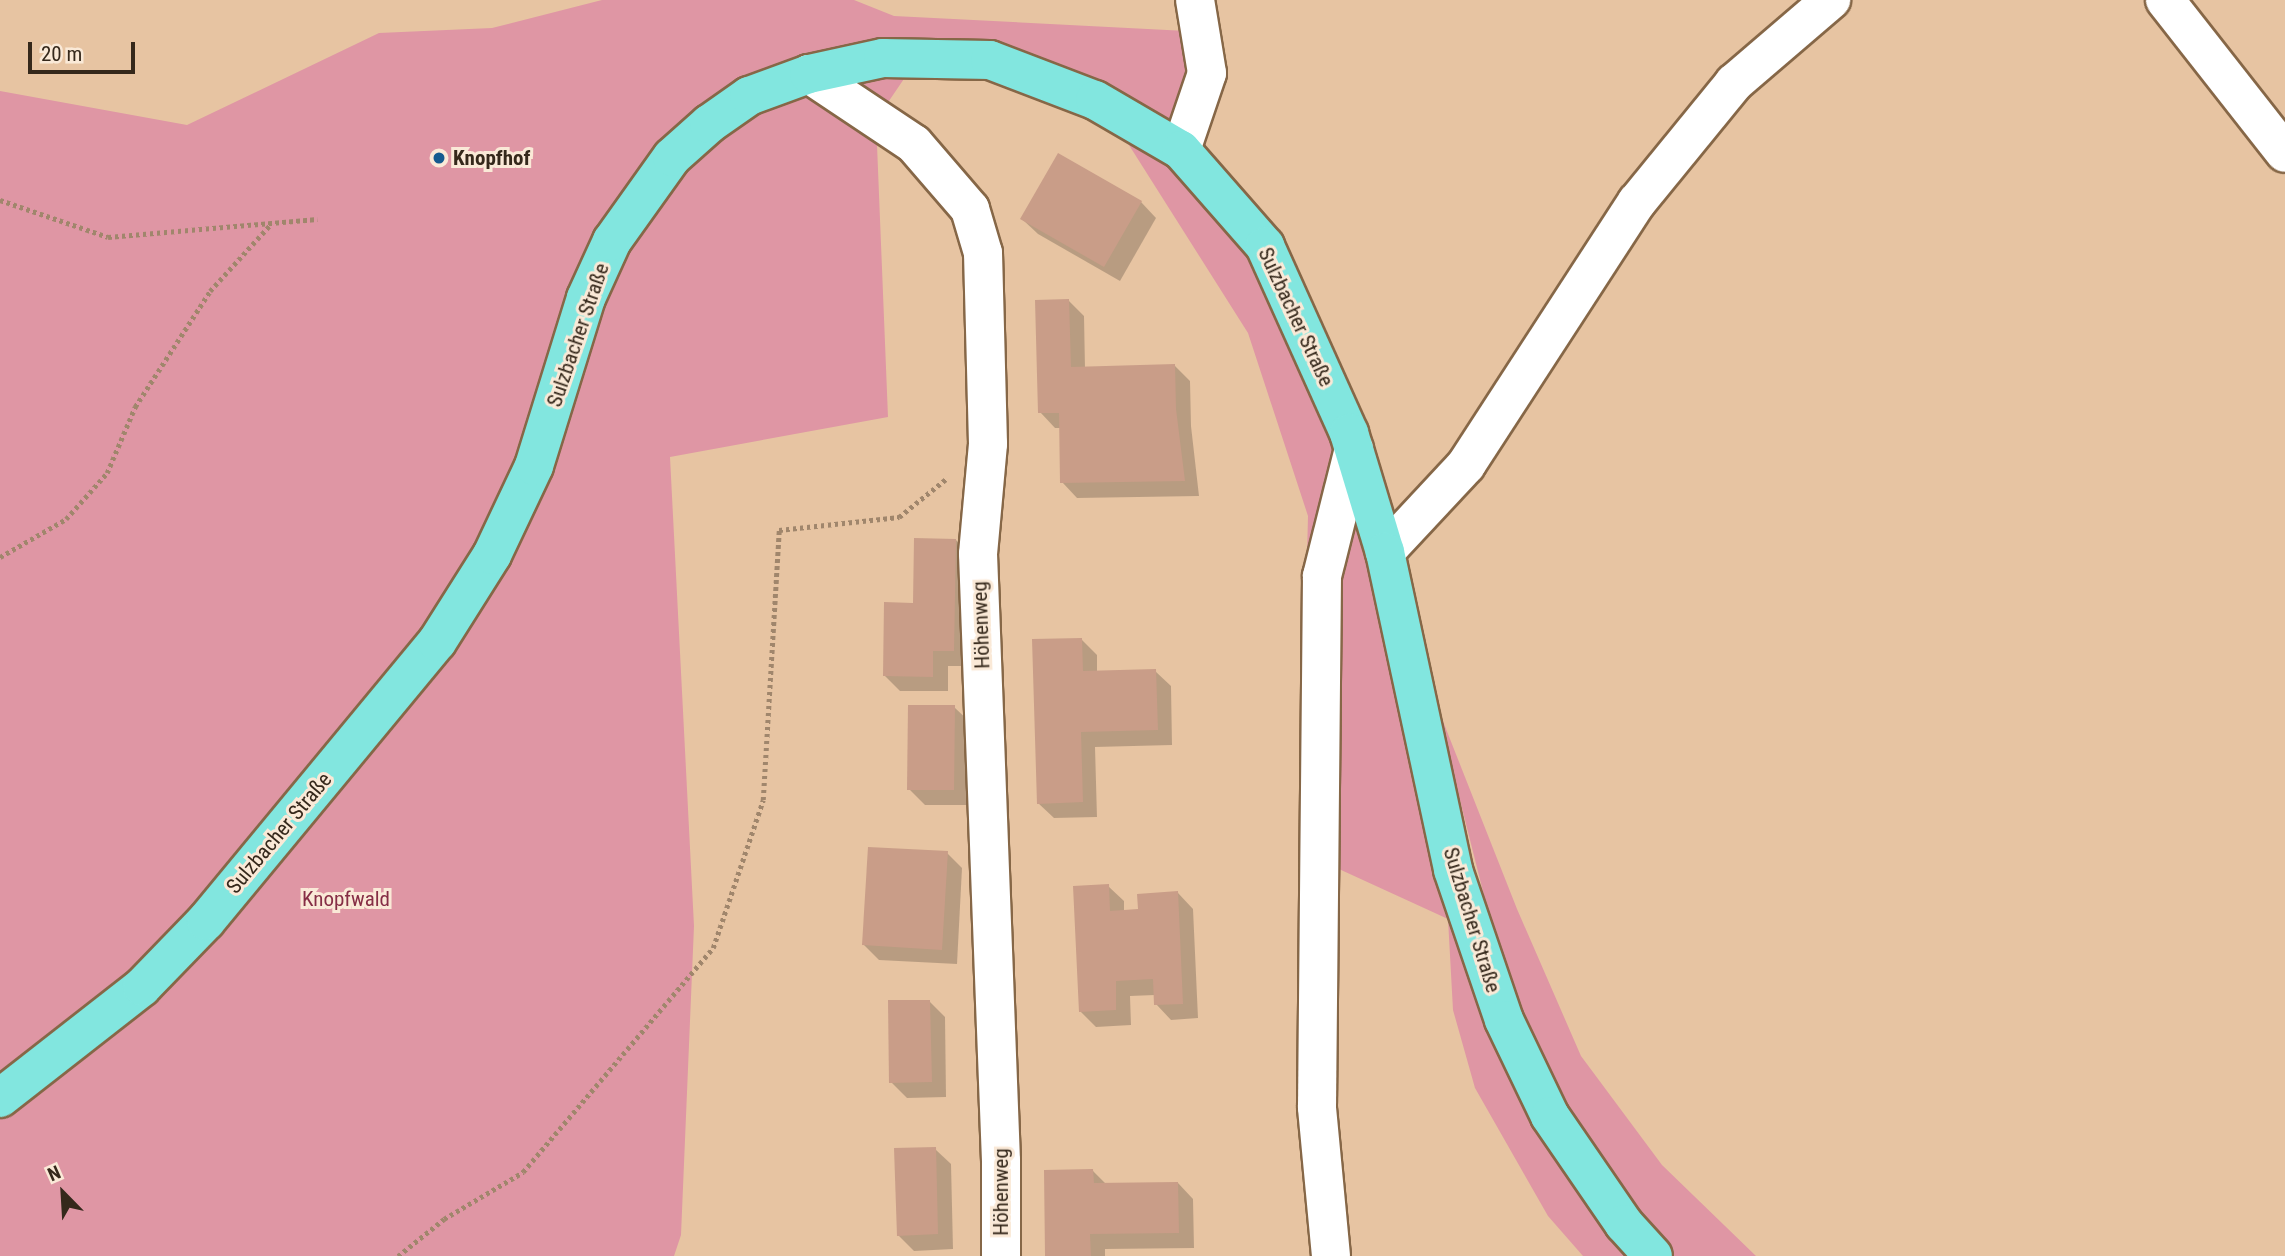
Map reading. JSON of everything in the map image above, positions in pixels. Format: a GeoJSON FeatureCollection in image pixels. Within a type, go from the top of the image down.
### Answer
{"type":"FeatureCollection","features":[{"type":"Feature","properties":{"kind":"main road","name":"Sulzbacher Straße"},"geometry":{"type":"LineString","coordinates":[[0,1098],[142,987],[206,921],[437,642],[492,555],[534,467],[586,298],[612,241],[671,157],[709,124],[749,96],[809,74],[883,58],[990,60],[1095,100],[1181,150],[1265,246],[1354,449],[1385,552],[1452,870],[1504,1020],[1550,1116],[1624,1224],[1653,1256]]}},
{"type":"Feature","properties":{"kind":"street"},"geometry":{"type":"LineString","coordinates":[[1181,150],[1207,73],[1195,0]]}},
{"type":"Feature","properties":{"kind":"street"},"geometry":{"type":"LineString","coordinates":[[1385,552],[1466,465],[1637,201],[1734,83],[1831,0]]}},
{"type":"Feature","properties":{"kind":"street"},"geometry":{"type":"LineString","coordinates":[[2165,0],[2285,153]]}},
{"type":"Feature","properties":{"kind":"street","name":"Höhenweg"},"geometry":{"type":"LineString","coordinates":[[809,74],[914,144],[970,209],[984,253],[988,444],[978,554],[1001,1161],[1001,1256]]}},
{"type":"Feature","properties":{"kind":"street"},"geometry":{"type":"LineString","coordinates":[[1331,1256],[1317,1107],[1322,576],[1354,449]]}},
{"type":"Feature","properties":{"kind":"path"},"geometry":{"type":"LineString","coordinates":[[0,200],[108,237],[317,219]]}},
{"type":"Feature","properties":{"kind":"path"},"geometry":{"type":"LineString","coordinates":[[0,557],[66,519],[107,473],[135,407],[210,291],[271,224]]}},
{"type":"Feature","properties":{"kind":"path"},"geometry":{"type":"LineString","coordinates":[[398,1256],[444,1219],[523,1172],[713,948],[763,800],[779,530],[899,517],[988,444]]}},
{"type":"Feature","properties":{"kind":"green space","name":"Knopfwald"},"geometry":{"type":"Polygon","coordinates":[[[602,0],[854,0],[894,16],[1206,32],[1206,155],[1286,261],[1333,346],[1391,500],[1435,701],[1407,726],[1448,919],[1304,853],[1303,713],[1308,516],[1248,333],[1103,104],[927,45],[876,120],[888,417],[670,457],[694,926],[681,1235],[674,1256],[0,1256],[0,91],[187,125],[379,33],[492,28],[602,0]]]}},
{"type":"Feature","properties":{"kind":"green space"},"geometry":{"type":"Polygon","coordinates":[[[1435,701],[1517,909],[1581,1056],[1662,1165],[1756,1256],[1673,1256],[1623,1197],[1574,1128],[1537,1052],[1499,955],[1435,701]]]}},
{"type":"Feature","properties":{"kind":"green space"},"geometry":{"type":"Polygon","coordinates":[[[1448,919],[1522,1105],[1600,1221],[1633,1256],[1583,1256],[1548,1216],[1475,1088],[1453,1010],[1448,919]]]}},
{"type":"Feature","properties":{"kind":"building"},"geometry":{"type":"Polygon","coordinates":[[[1058,153],[1142,201],[1104,267],[1020,219],[1058,153]]]}},
{"type":"Feature","properties":{"kind":"building"},"geometry":{"type":"Polygon","coordinates":[[[1069,299],[1071,367],[1175,364],[1176,409],[1185,481],[1060,483],[1059,413],[1038,413],[1035,300],[1069,299]]]}},
{"type":"Feature","properties":{"kind":"building"},"geometry":{"type":"Polygon","coordinates":[[[914,538],[956,539],[954,651],[933,651],[933,677],[883,676],[884,602],[913,603],[914,538]]]}},
{"type":"Feature","properties":{"kind":"building"},"geometry":{"type":"Polygon","coordinates":[[[1082,638],[1083,671],[1156,669],[1158,730],[1081,732],[1083,802],[1037,804],[1032,639],[1082,638]]]}},
{"type":"Feature","properties":{"kind":"building"},"geometry":{"type":"Polygon","coordinates":[[[908,705],[955,705],[954,790],[907,790],[908,705]]]}},
{"type":"Feature","properties":{"kind":"building"},"geometry":{"type":"Polygon","coordinates":[[[868,847],[948,851],[942,950],[862,945],[868,847]]]}},
{"type":"Feature","properties":{"kind":"building"},"geometry":{"type":"Polygon","coordinates":[[[1109,884],[1110,911],[1138,909],[1137,894],[1178,891],[1183,1004],[1154,1005],[1153,979],[1116,981],[1116,1010],[1079,1012],[1073,886],[1109,884]]]}},
{"type":"Feature","properties":{"kind":"building"},"geometry":{"type":"Polygon","coordinates":[[[888,1000],[930,1000],[932,1082],[889,1083],[888,1000]]]}},
{"type":"Feature","properties":{"kind":"building"},"geometry":{"type":"Polygon","coordinates":[[[936,1147],[938,1234],[897,1236],[894,1148],[936,1147]]]}},
{"type":"Feature","properties":{"kind":"building"},"geometry":{"type":"Polygon","coordinates":[[[1093,1169],[1094,1183],[1178,1182],[1179,1233],[1090,1234],[1091,1256],[1045,1256],[1044,1170],[1093,1169]]]}},
{"type":"Feature","properties":{"kind":"place","name":"Knopfhof"},"geometry":{"type":"Point","coordinates":[439,158]}}]}
